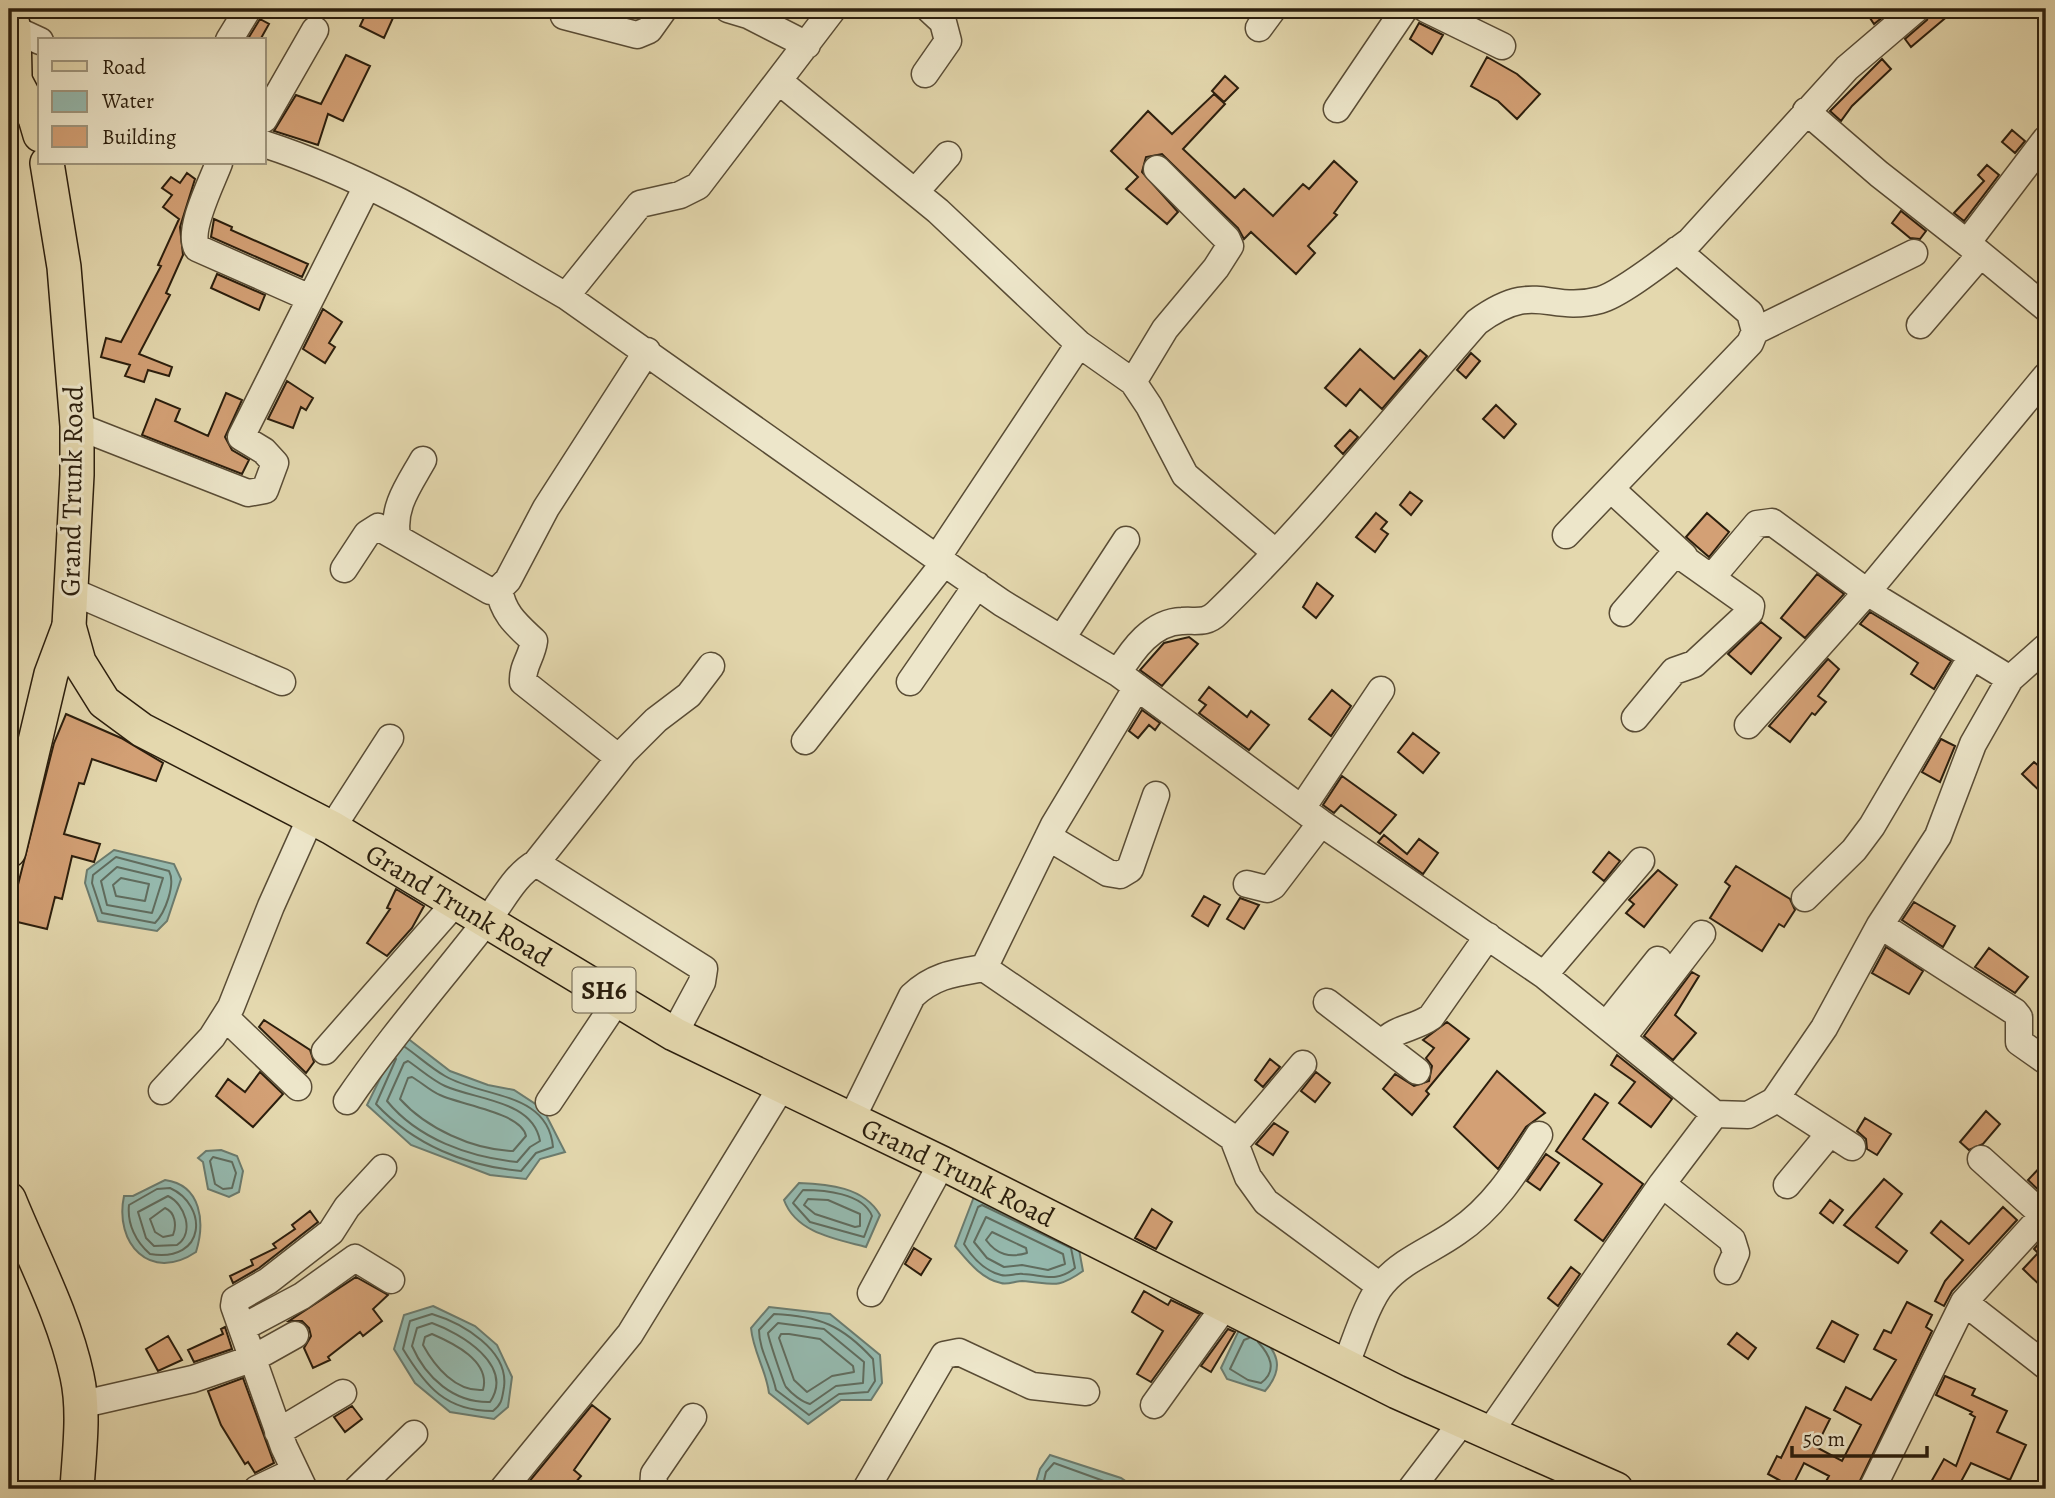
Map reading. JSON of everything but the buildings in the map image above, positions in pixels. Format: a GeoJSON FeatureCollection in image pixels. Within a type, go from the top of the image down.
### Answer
{"type":"FeatureCollection","features":[{"type":"Feature","properties":{"kind":"main road"},"geometry":{"type":"LineString","coordinates":[[21,26],[12,72],[38,130]]}},
{"type":"Feature","properties":{"kind":"main road","name":"Grand Trunk Road"},"geometry":{"type":"LineString","coordinates":[[47,164],[64,267],[77,426],[78,475],[69,590],[69,626],[79,662],[104,702],[122,717],[322,823],[488,920],[674,1034],[942,1164],[1345,1366],[1616,1489]]}},
{"type":"Feature","properties":{"kind":"main road"},"geometry":{"type":"LineString","coordinates":[[9,851],[17,779],[69,626]]}},
{"type":"Feature","properties":{"kind":"main road"},"geometry":{"type":"LineString","coordinates":[[9,1199],[57,1316],[78,1377],[77,1489]]}},
{"type":"Feature","properties":{"kind":"street"},"geometry":{"type":"LineString","coordinates":[[230,38],[248,9]]}},
{"type":"Feature","properties":{"kind":"street"},"geometry":{"type":"LineString","coordinates":[[564,16],[637,35],[649,30],[664,9]]}},
{"type":"Feature","properties":{"kind":"street"},"geometry":{"type":"LineString","coordinates":[[729,9],[748,15],[807,45]]}},
{"type":"Feature","properties":{"kind":"street"},"geometry":{"type":"LineString","coordinates":[[925,74],[948,41],[943,22],[929,9]]}},
{"type":"Feature","properties":{"kind":"street"},"geometry":{"type":"LineString","coordinates":[[1336,109],[1405,9],[1502,46]]}},
{"type":"Feature","properties":{"kind":"street"},"geometry":{"type":"LineString","coordinates":[[984,968],[1128,680],[1138,644],[1164,624],[1181,621],[1199,623],[1214,616],[1276,552],[1477,322],[1499,306],[1519,299],[1584,303],[1603,300],[1689,241],[1847,68],[1916,9]]}},
{"type":"Feature","properties":{"kind":"street"},"geometry":{"type":"LineString","coordinates":[[566,296],[640,204],[680,195],[698,186],[833,10]]}},
{"type":"Feature","properties":{"kind":"street"},"geometry":{"type":"LineString","coordinates":[[266,116],[315,30]]}},
{"type":"Feature","properties":{"kind":"street"},"geometry":{"type":"LineString","coordinates":[[780,82],[915,192],[1079,344],[1133,382],[1149,406],[1185,475],[1276,552]]}},
{"type":"Feature","properties":{"kind":"street"},"geometry":{"type":"LineString","coordinates":[[1806,111],[1973,249],[2043,298]]}},
{"type":"Feature","properties":{"kind":"street"},"geometry":{"type":"LineString","coordinates":[[1920,325],[2046,139]]}},
{"type":"Feature","properties":{"kind":"street"},"geometry":{"type":"LineString","coordinates":[[266,145],[317,162],[395,196],[566,296],[977,586],[1128,680],[1312,816],[1544,975],[1715,1114],[1748,1115],[1776,1098],[1824,1028],[1880,925],[1938,836],[1973,744],[2010,679],[2046,648]]}},
{"type":"Feature","properties":{"kind":"street"},"geometry":{"type":"LineString","coordinates":[[915,192],[948,155]]}},
{"type":"Feature","properties":{"kind":"street"},"geometry":{"type":"LineString","coordinates":[[219,164],[197,223],[194,243],[197,248],[310,298]]}},
{"type":"Feature","properties":{"kind":"street"},"geometry":{"type":"LineString","coordinates":[[1133,382],[1164,329],[1216,268],[1230,246],[1227,239],[1157,169]]}},
{"type":"Feature","properties":{"kind":"street"},"geometry":{"type":"LineString","coordinates":[[77,426],[248,494],[265,490],[275,463],[264,451],[241,437],[367,186]]}},
{"type":"Feature","properties":{"kind":"street"},"geometry":{"type":"LineString","coordinates":[[1566,536],[1751,343],[1755,331],[1750,313],[1677,250]]}},
{"type":"Feature","properties":{"kind":"street"},"geometry":{"type":"LineString","coordinates":[[1755,331],[1914,253]]}},
{"type":"Feature","properties":{"kind":"street"},"geometry":{"type":"LineString","coordinates":[[805,741],[941,561],[1079,344]]}},
{"type":"Feature","properties":{"kind":"street"},"geometry":{"type":"LineString","coordinates":[[344,569],[367,534],[378,527],[490,591],[499,589],[508,580],[546,508],[647,351]]}},
{"type":"Feature","properties":{"kind":"street"},"geometry":{"type":"LineString","coordinates":[[1748,725],[1867,592],[2046,376]]}},
{"type":"Feature","properties":{"kind":"street"},"geometry":{"type":"LineString","coordinates":[[397,536],[395,522],[398,503],[423,460]]}},
{"type":"Feature","properties":{"kind":"street"},"geometry":{"type":"LineString","coordinates":[[1611,489],[1684,556],[1749,604],[1750,612],[1694,664],[1674,671],[1635,718]]}},
{"type":"Feature","properties":{"kind":"street"},"geometry":{"type":"LineString","coordinates":[[1713,576],[1757,524],[1772,522],[1867,592],[2010,679]]}},
{"type":"Feature","properties":{"kind":"street"},"geometry":{"type":"LineString","coordinates":[[1062,638],[1126,540]]}},
{"type":"Feature","properties":{"kind":"street"},"geometry":{"type":"LineString","coordinates":[[1623,613],[1669,560],[1684,556]]}},
{"type":"Feature","properties":{"kind":"street"},"geometry":{"type":"LineString","coordinates":[[909,682],[977,586]]}},
{"type":"Feature","properties":{"kind":"street"},"geometry":{"type":"LineString","coordinates":[[499,589],[507,614],[534,641],[533,651],[522,670],[523,682],[618,758]]}},
{"type":"Feature","properties":{"kind":"street"},"geometry":{"type":"LineString","coordinates":[[69,590],[282,682]]}},
{"type":"Feature","properties":{"kind":"street"},"geometry":{"type":"LineString","coordinates":[[1805,898],[1854,850],[1872,826],[1972,656]]}},
{"type":"Feature","properties":{"kind":"street"},"geometry":{"type":"LineString","coordinates":[[347,1101],[379,1055],[488,920],[523,870],[536,863],[618,758],[656,720],[689,695],[711,666]]}},
{"type":"Feature","properties":{"kind":"street"},"geometry":{"type":"LineString","coordinates":[[1247,884],[1267,889],[1273,886],[1381,690]]}},
{"type":"Feature","properties":{"kind":"street"},"geometry":{"type":"LineString","coordinates":[[162,1091],[212,1037],[225,1017],[242,982],[290,861],[390,738]]}},
{"type":"Feature","properties":{"kind":"street"},"geometry":{"type":"LineString","coordinates":[[1048,837],[1108,873],[1120,875],[1130,869],[1156,795]]}},
{"type":"Feature","properties":{"kind":"street"},"geometry":{"type":"LineString","coordinates":[[1544,975],[1641,861]]}},
{"type":"Feature","properties":{"kind":"street"},"geometry":{"type":"LineString","coordinates":[[536,863],[704,969],[702,982],[674,1034]]}},
{"type":"Feature","properties":{"kind":"street"},"geometry":{"type":"LineString","coordinates":[[325,1051],[456,902]]}},
{"type":"Feature","properties":{"kind":"street"},"geometry":{"type":"LineString","coordinates":[[1880,925],[2015,1012],[2019,1017],[2020,1042],[2046,1061]]}},
{"type":"Feature","properties":{"kind":"street"},"geometry":{"type":"LineString","coordinates":[[1614,1031],[1702,934]]}},
{"type":"Feature","properties":{"kind":"street"},"geometry":{"type":"LineString","coordinates":[[1382,1043],[1401,1028],[1422,1023],[1431,1017],[1488,936]]}},
{"type":"Feature","properties":{"kind":"street"},"geometry":{"type":"LineString","coordinates":[[1614,1031],[1658,960]]}},
{"type":"Feature","properties":{"kind":"street"},"geometry":{"type":"LineString","coordinates":[[851,1120],[912,996],[927,982],[943,975],[984,968],[1219,1126],[1236,1143],[1248,1177],[1266,1202],[1380,1286]]}},
{"type":"Feature","properties":{"kind":"street"},"geometry":{"type":"LineString","coordinates":[[549,1102],[618,999]]}},
{"type":"Feature","properties":{"kind":"street"},"geometry":{"type":"LineString","coordinates":[[1326,1002],[1417,1071]]}},
{"type":"Feature","properties":{"kind":"street"},"geometry":{"type":"LineString","coordinates":[[225,1017],[298,1087]]}},
{"type":"Feature","properties":{"kind":"street"},"geometry":{"type":"LineString","coordinates":[[1236,1143],[1303,1064]]}},
{"type":"Feature","properties":{"kind":"street"},"geometry":{"type":"LineString","coordinates":[[503,1489],[630,1334],[782,1086]]}},
{"type":"Feature","properties":{"kind":"street"},"geometry":{"type":"LineString","coordinates":[[1776,1098],[1852,1147]]}},
{"type":"Feature","properties":{"kind":"street"},"geometry":{"type":"LineString","coordinates":[[1411,1489],[1475,1427],[1715,1114]]}},
{"type":"Feature","properties":{"kind":"street"},"geometry":{"type":"LineString","coordinates":[[1787,1185],[1830,1133]]}},
{"type":"Feature","properties":{"kind":"street"},"geometry":{"type":"LineString","coordinates":[[1345,1366],[1380,1286],[1410,1258],[1456,1233],[1482,1214],[1506,1185],[1539,1135]]}},
{"type":"Feature","properties":{"kind":"street"},"geometry":{"type":"LineString","coordinates":[[1872,1489],[1964,1302],[2045,1214],[1981,1159]]}},
{"type":"Feature","properties":{"kind":"street"},"geometry":{"type":"LineString","coordinates":[[871,1293],[942,1164]]}},
{"type":"Feature","properties":{"kind":"street"},"geometry":{"type":"LineString","coordinates":[[257,1489],[300,1480],[278,1432],[234,1306],[235,1300],[268,1281],[331,1232],[347,1207],[383,1168]]}},
{"type":"Feature","properties":{"kind":"street"},"geometry":{"type":"LineString","coordinates":[[1662,1184],[1732,1240],[1736,1253],[1728,1271]]}},
{"type":"Feature","properties":{"kind":"street"},"geometry":{"type":"LineString","coordinates":[[242,1328],[302,1296],[355,1258],[391,1279]]}},
{"type":"Feature","properties":{"kind":"street"},"geometry":{"type":"LineString","coordinates":[[1964,1302],[2046,1366]]}},
{"type":"Feature","properties":{"kind":"street"},"geometry":{"type":"LineString","coordinates":[[1154,1405],[1225,1306]]}},
{"type":"Feature","properties":{"kind":"street"},"geometry":{"type":"LineString","coordinates":[[79,1405],[193,1379],[254,1359],[295,1335]]}},
{"type":"Feature","properties":{"kind":"street"},"geometry":{"type":"LineString","coordinates":[[866,1489],[936,1364],[950,1352],[959,1352],[1032,1386],[1086,1392]]}},
{"type":"Feature","properties":{"kind":"street"},"geometry":{"type":"LineString","coordinates":[[278,1432],[343,1393]]}},
{"type":"Feature","properties":{"kind":"street"},"geometry":{"type":"LineString","coordinates":[[653,1489],[654,1474],[693,1417]]}},
{"type":"Feature","properties":{"kind":"street"},"geometry":{"type":"LineString","coordinates":[[357,1489],[414,1434]]}},
{"type":"Feature","properties":{"kind":"water"},"geometry":{"type":"Polygon","coordinates":[[[114,850],[174,864],[181,879],[167,921],[157,931],[98,921],[85,883],[87,870],[114,850]]]}},
{"type":"Feature","properties":{"kind":"water"},"geometry":{"type":"Polygon","coordinates":[[[402,1034],[450,1071],[488,1085],[514,1090],[543,1109],[565,1152],[540,1159],[526,1179],[490,1175],[411,1145],[367,1105],[402,1034]]]}},
{"type":"Feature","properties":{"kind":"water"},"geometry":{"type":"Polygon","coordinates":[[[221,1150],[237,1156],[243,1171],[239,1192],[229,1197],[208,1189],[203,1162],[198,1158],[206,1151],[221,1150]]]}},
{"type":"Feature","properties":{"kind":"water"},"geometry":{"type":"Polygon","coordinates":[[[165,1180],[187,1189],[193,1197],[198,1207],[200,1229],[196,1252],[164,1263],[150,1260],[130,1243],[122,1213],[124,1196],[133,1196],[165,1180]]]}},
{"type":"Feature","properties":{"kind":"water"},"geometry":{"type":"Polygon","coordinates":[[[799,1183],[844,1189],[865,1198],[880,1215],[866,1247],[818,1233],[798,1220],[784,1200],[799,1183]]]}},
{"type":"Feature","properties":{"kind":"water"},"geometry":{"type":"Polygon","coordinates":[[[975,1194],[1078,1244],[1083,1271],[1066,1281],[1054,1284],[1022,1281],[1003,1283],[981,1273],[955,1246],[975,1194]]]}},
{"type":"Feature","properties":{"kind":"water"},"geometry":{"type":"Polygon","coordinates":[[[433,1306],[475,1326],[497,1345],[512,1377],[508,1407],[494,1419],[450,1412],[415,1383],[394,1349],[404,1315],[433,1306]]]}},
{"type":"Feature","properties":{"kind":"water"},"geometry":{"type":"Polygon","coordinates":[[[769,1307],[830,1314],[880,1355],[882,1383],[871,1400],[841,1400],[808,1424],[769,1393],[751,1328],[769,1307]]]}},
{"type":"Feature","properties":{"kind":"water"},"geometry":{"type":"Polygon","coordinates":[[[1239,1330],[1257,1332],[1274,1353],[1277,1367],[1272,1382],[1265,1391],[1227,1379],[1221,1368],[1239,1330]]]}},
{"type":"Feature","properties":{"kind":"water"},"geometry":{"type":"Polygon","coordinates":[[[1050,1455],[1121,1478],[1137,1489],[1034,1489],[1040,1469],[1050,1455]]]}}]}
